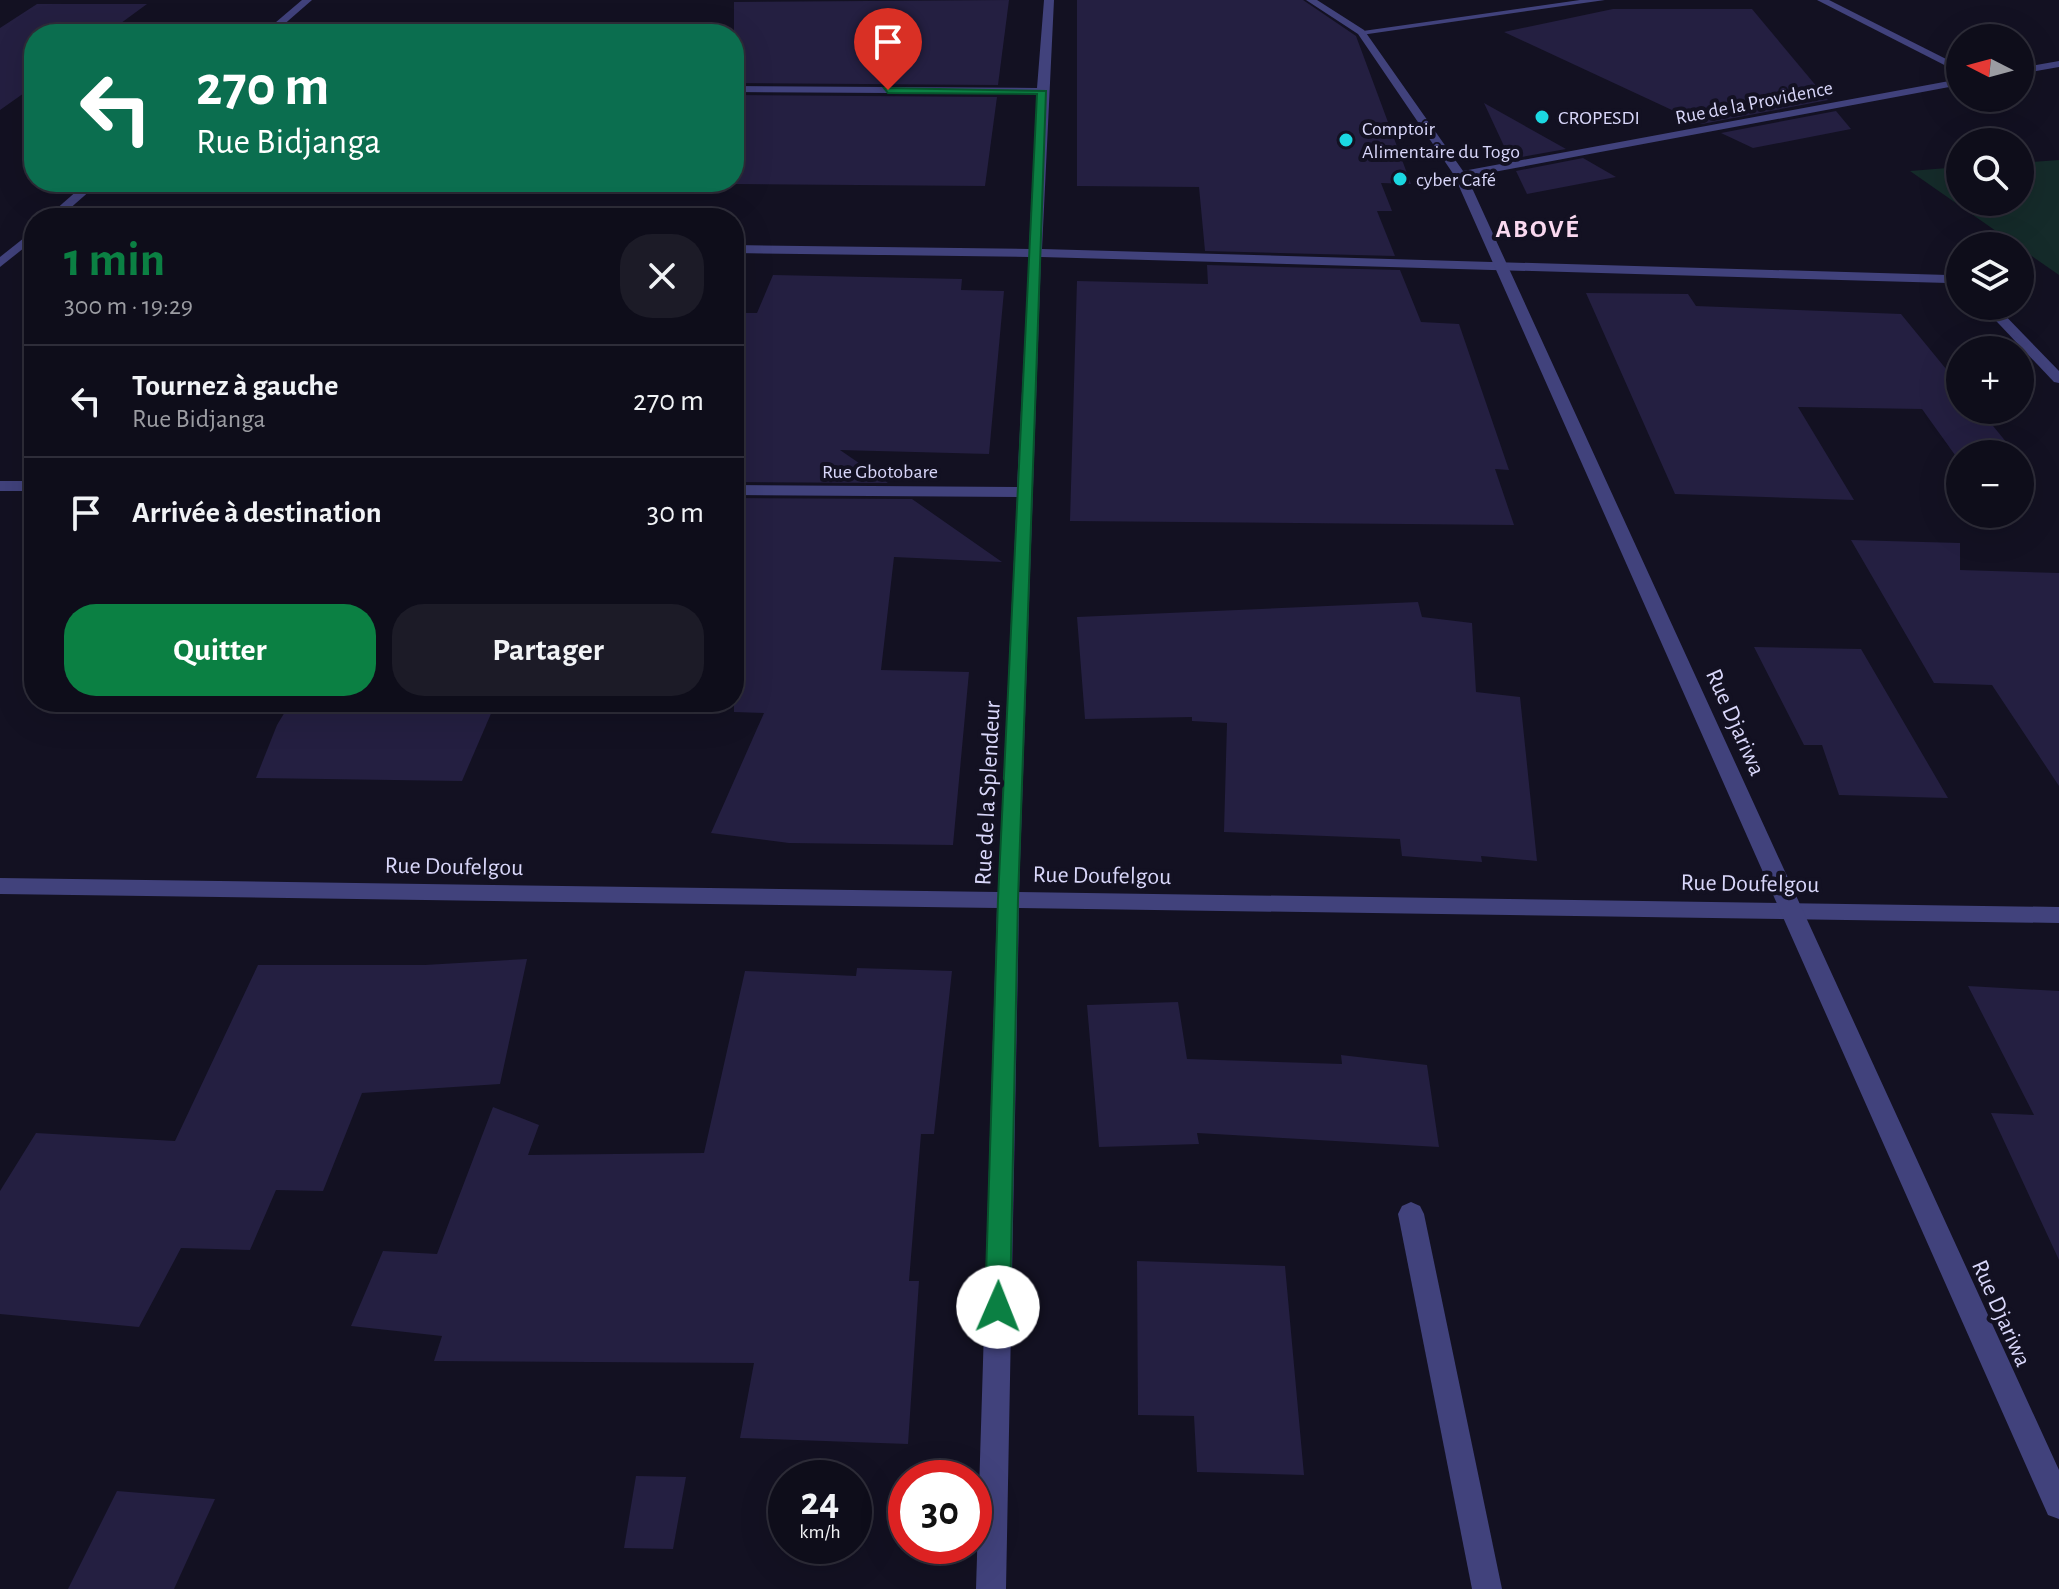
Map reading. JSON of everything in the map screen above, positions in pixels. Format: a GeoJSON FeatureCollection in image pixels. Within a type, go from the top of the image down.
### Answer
{"type":"FeatureCollection","features":[{"type":"Feature","properties":{"kind":"street"},"geometry":{"type":"LineString","coordinates":[[279,24],[307,0]]}},
{"type":"Feature","properties":{"kind":"street","name":"Rue de la Splendeur"},"geometry":{"type":"LineString","coordinates":[[991,1589],[1008,899],[1042,91],[1049,0]]}},
{"type":"Feature","properties":{"kind":"street","name":"Rue Djariwa"},"geometry":{"type":"LineString","coordinates":[[1311,0],[1361,32],[1460,175],[2059,1504]]}},
{"type":"Feature","properties":{"kind":"street"},"geometry":{"type":"LineString","coordinates":[[1361,32],[1600,0]]}},
{"type":"Feature","properties":{"kind":"street"},"geometry":{"type":"LineString","coordinates":[[1822,0],[1946,63]]}},
{"type":"Feature","properties":{"kind":"street"},"geometry":{"type":"LineString","coordinates":[[2034,68],[2059,64]]}},
{"type":"Feature","properties":{"kind":"street","name":"Rue de la Providence"},"geometry":{"type":"LineString","coordinates":[[1460,175],[1946,85]]}},
{"type":"Feature","properties":{"kind":"street"},"geometry":{"type":"LineString","coordinates":[[744,89],[1042,91]]}},
{"type":"Feature","properties":{"kind":"street"},"geometry":{"type":"LineString","coordinates":[[64,208],[82,192]]}},
{"type":"Feature","properties":{"kind":"street"},"geometry":{"type":"LineString","coordinates":[[0,239],[24,238]]}},
{"type":"Feature","properties":{"kind":"street"},"geometry":{"type":"LineString","coordinates":[[0,263],[24,244]]}},
{"type":"Feature","properties":{"kind":"street"},"geometry":{"type":"LineString","coordinates":[[744,249],[1036,253],[1946,282]]}},
{"type":"Feature","properties":{"kind":"street"},"geometry":{"type":"LineString","coordinates":[[2002,320],[2059,379]]}},
{"type":"Feature","properties":{"kind":"street"},"geometry":{"type":"LineString","coordinates":[[0,486],[24,486]]}},
{"type":"Feature","properties":{"kind":"street","name":"Rue Gbotobare"},"geometry":{"type":"LineString","coordinates":[[744,490],[1026,492]]}},
{"type":"Feature","properties":{"kind":"street","name":"Rue Doufelgou"},"geometry":{"type":"LineString","coordinates":[[0,886],[2059,915]]}},
{"type":"Feature","properties":{"kind":"street"},"geometry":{"type":"LineString","coordinates":[[1411,1214],[1487,1589]]}},
{"type":"Feature","properties":{"kind":"green space"},"geometry":{"type":"Polygon","coordinates":[[[2059,160],[2059,275],[2034,258],[2034,232],[1997,232],[1974,216],[2034,216],[2034,162],[2059,160]]]}},
{"type":"Feature","properties":{"kind":"green space"},"geometry":{"type":"Polygon","coordinates":[[[1946,168],[1946,196],[1910,171],[1946,168]]]}},
{"type":"Feature","properties":{"kind":"building"},"geometry":{"type":"Polygon","coordinates":[[[1009,0],[998,85],[744,83],[744,24],[734,24],[734,2],[1009,0]]]}},
{"type":"Feature","properties":{"kind":"building"},"geometry":{"type":"Polygon","coordinates":[[[1077,0],[1303,0],[1356,36],[1411,184],[1381,183],[1392,211],[1377,211],[1395,256],[1205,251],[1199,187],[1077,186],[1077,0]]]}},
{"type":"Feature","properties":{"kind":"building"},"geometry":{"type":"Polygon","coordinates":[[[37,4],[147,4],[120,24],[24,24],[24,93],[0,110],[0,28],[37,4]]]}},
{"type":"Feature","properties":{"kind":"building"},"geometry":{"type":"Polygon","coordinates":[[[1613,9],[1752,9],[1828,100],[1702,124],[1504,32],[1613,9]]]}},
{"type":"Feature","properties":{"kind":"building"},"geometry":{"type":"Polygon","coordinates":[[[744,95],[997,97],[985,186],[744,184],[744,95]]]}},
{"type":"Feature","properties":{"kind":"building"},"geometry":{"type":"Polygon","coordinates":[[[1484,103],[1566,149],[1510,159],[1484,103]]]}},
{"type":"Feature","properties":{"kind":"building"},"geometry":{"type":"Polygon","coordinates":[[[1836,111],[1851,129],[1753,148],[1721,133],[1836,111]]]}},
{"type":"Feature","properties":{"kind":"building"},"geometry":{"type":"Polygon","coordinates":[[[1583,158],[1616,177],[1527,194],[1516,171],[1583,158]]]}},
{"type":"Feature","properties":{"kind":"building"},"geometry":{"type":"Polygon","coordinates":[[[1207,265],[1400,270],[1421,322],[1459,324],[1509,470],[1495,469],[1514,525],[1070,521],[1077,281],[1208,284],[1207,265]]]}},
{"type":"Feature","properties":{"kind":"building"},"geometry":{"type":"Polygon","coordinates":[[[773,275],[962,279],[961,290],[1004,291],[989,454],[840,450],[888,483],[744,482],[744,313],[757,313],[773,275]]]}},
{"type":"Feature","properties":{"kind":"building"},"geometry":{"type":"Polygon","coordinates":[[[1586,293],[1688,294],[1696,306],[1901,314],[1946,369],[1946,424],[1991,424],[2005,440],[1946,440],[1946,442],[1922,409],[1798,407],[1854,500],[1675,494],[1586,293]]]}},
{"type":"Feature","properties":{"kind":"building"},"geometry":{"type":"Polygon","coordinates":[[[744,498],[912,499],[1002,562],[894,557],[881,670],[969,672],[953,845],[789,843],[711,833],[764,713],[734,712],[744,712],[744,498]]]}},
{"type":"Feature","properties":{"kind":"building"},"geometry":{"type":"Polygon","coordinates":[[[1851,540],[1960,543],[1960,570],[2059,573],[2059,786],[1992,685],[1934,683],[1851,540]]]}},
{"type":"Feature","properties":{"kind":"building"},"geometry":{"type":"Polygon","coordinates":[[[1418,602],[1422,617],[1472,623],[1476,692],[1520,697],[1537,861],[1481,856],[1482,862],[1402,856],[1400,839],[1224,832],[1227,723],[1192,721],[1192,717],[1085,719],[1077,617],[1418,602]]]}},
{"type":"Feature","properties":{"kind":"building"},"geometry":{"type":"Polygon","coordinates":[[[1754,647],[1861,649],[1948,798],[1839,795],[1822,745],[1804,745],[1754,647]]]}},
{"type":"Feature","properties":{"kind":"building"},"geometry":{"type":"Polygon","coordinates":[[[285,712],[492,712],[462,781],[256,778],[285,712]]]}},
{"type":"Feature","properties":{"kind":"building"},"geometry":{"type":"Polygon","coordinates":[[[527,959],[500,1084],[362,1093],[323,1191],[276,1190],[250,1250],[181,1248],[139,1327],[0,1314],[0,1191],[36,1133],[175,1141],[258,965],[425,965],[527,959]]]}},
{"type":"Feature","properties":{"kind":"building"},"geometry":{"type":"Polygon","coordinates":[[[857,968],[952,971],[934,1134],[921,1134],[909,1281],[919,1281],[908,1444],[740,1438],[754,1363],[434,1361],[442,1336],[351,1326],[383,1251],[437,1254],[493,1107],[539,1125],[528,1155],[704,1153],[745,971],[856,976],[857,968]]]}},
{"type":"Feature","properties":{"kind":"building"},"geometry":{"type":"Polygon","coordinates":[[[1968,986],[2059,991],[2059,1260],[1991,1113],[2034,1115],[1968,986]]]}},
{"type":"Feature","properties":{"kind":"building"},"geometry":{"type":"Polygon","coordinates":[[[1178,1002],[1187,1059],[1342,1064],[1341,1055],[1427,1065],[1439,1147],[1197,1133],[1199,1144],[1099,1147],[1087,1005],[1178,1002]]]}},
{"type":"Feature","properties":{"kind":"building"},"geometry":{"type":"Polygon","coordinates":[[[1137,1261],[1285,1266],[1304,1475],[1197,1472],[1194,1416],[1138,1415],[1137,1261]]]}},
{"type":"Feature","properties":{"kind":"building"},"geometry":{"type":"Polygon","coordinates":[[[636,1476],[686,1477],[673,1549],[624,1548],[636,1476]]]}},
{"type":"Feature","properties":{"kind":"building"},"geometry":{"type":"Polygon","coordinates":[[[117,1491],[215,1499],[174,1589],[68,1589],[117,1491]]]}},
{"type":"Feature","properties":{"kind":"place","name":"CROPESDI"},"geometry":{"type":"Point","coordinates":[1542,117]}},
{"type":"Feature","properties":{"kind":"place","name":"Comptoir Alimentaire du Togo"},"geometry":{"type":"Point","coordinates":[1346,140]}},
{"type":"Feature","properties":{"kind":"place","name":"cyber Café"},"geometry":{"type":"Point","coordinates":[1400,179]}},
{"type":"Feature","properties":{"kind":"district","name":"ABOVÉ"},"geometry":{"type":"Point","coordinates":[1538,228]}},
{"type":"Feature","properties":{"kind":"route"},"geometry":{"type":"LineString","coordinates":[[888,90],[1042,91],[1008,899],[998,1307]]}}]}
